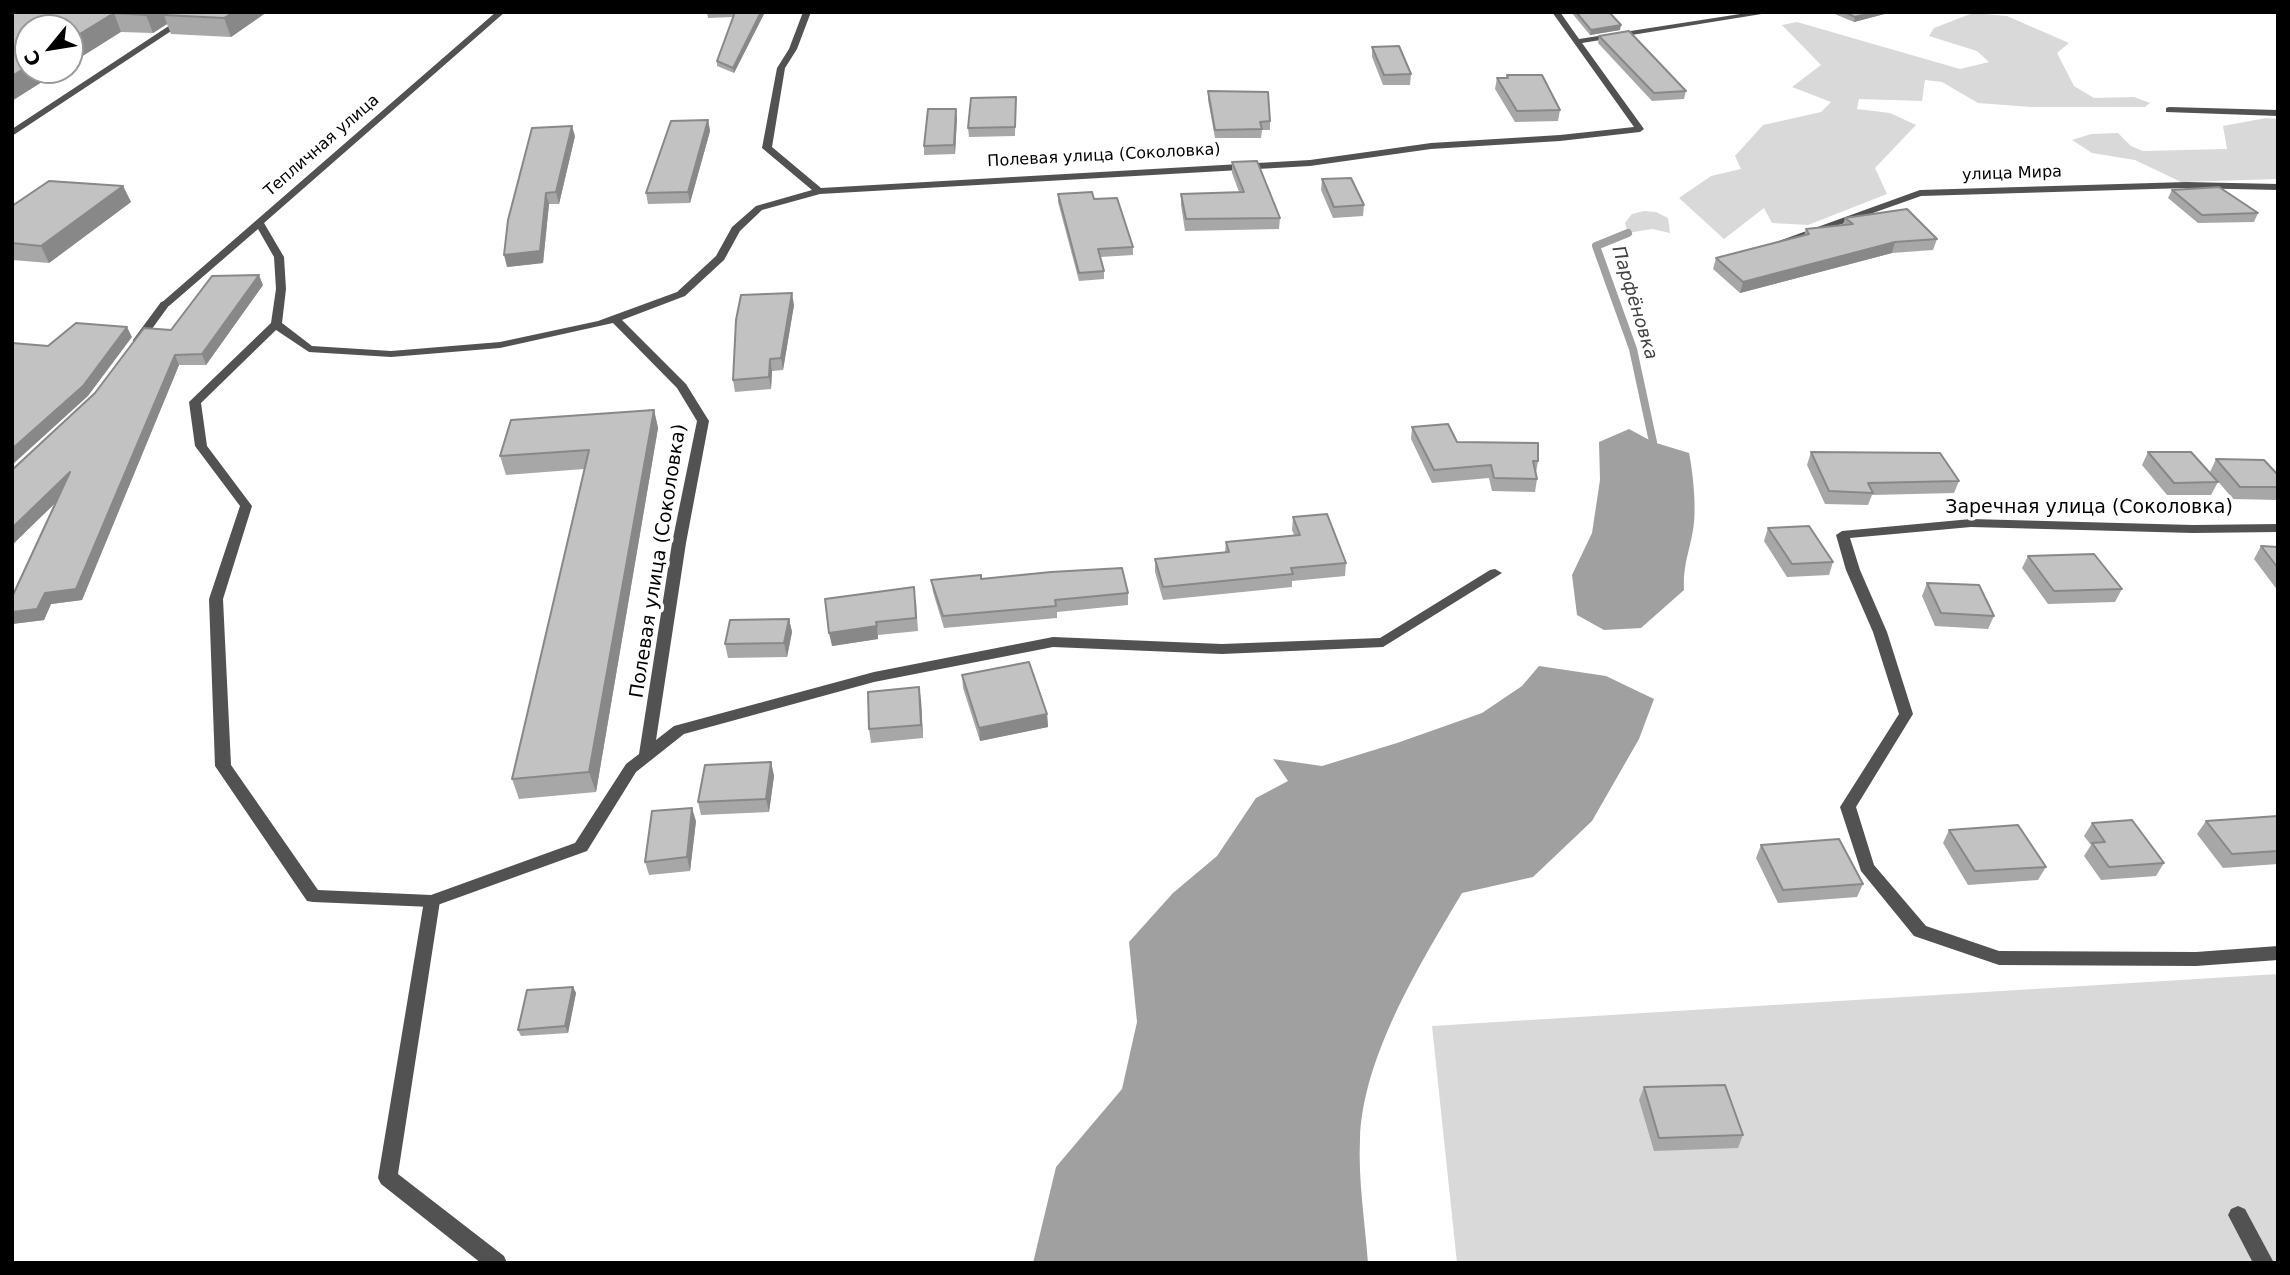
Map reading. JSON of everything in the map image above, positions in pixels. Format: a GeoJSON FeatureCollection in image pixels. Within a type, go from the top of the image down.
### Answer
{"type":"FeatureCollection","features":[{"type":"Feature","properties":{"kind":"street"},"geometry":{"type":"LineString","coordinates":[[12,133],[196,12]]}},
{"type":"Feature","properties":{"kind":"street","name":"Тепличная улица"},"geometry":{"type":"LineString","coordinates":[[125,358],[165,304],[501,12]]}},
{"type":"Feature","properties":{"kind":"street"},"geometry":{"type":"LineString","coordinates":[[807,12],[793,49],[781,68],[766,148],[819,191]]}},
{"type":"Feature","properties":{"kind":"street"},"geometry":{"type":"LineString","coordinates":[[1556,12],[1579,41],[1770,12]]}},
{"type":"Feature","properties":{"kind":"street","name":"Полевая улица (Соколовка)"},"geometry":{"type":"LineString","coordinates":[[276,324],[309,349],[391,354],[500,345],[615,319],[681,294],[720,258],[736,229],[759,208],[819,191],[1311,163],[1431,146],[1640,130],[1594,68],[1579,41]]}},
{"type":"Feature","properties":{"kind":"street"},"geometry":{"type":"LineString","coordinates":[[2169,110],[2278,113]]}},
{"type":"Feature","properties":{"kind":"street","name":"улица Мира"},"geometry":{"type":"LineString","coordinates":[[1756,251],[1920,193],[2186,186],[2278,187]]}},
{"type":"Feature","properties":{"kind":"street"},"geometry":{"type":"LineString","coordinates":[[258,222],[279,257],[281,289],[276,324],[195,402],[201,446],[246,506],[216,599],[223,766],[313,896],[432,901],[581,847],[631,768],[679,730],[874,677],[1053,642],[1222,649],[1383,642],[1495,573]]}},
{"type":"Feature","properties":{"kind":"street","name":"Полевая улица (Соколовка)"},"geometry":{"type":"LineString","coordinates":[[615,319],[682,386],[703,421],[679,543],[646,756]]}},
{"type":"Feature","properties":{"kind":"street","name":"Заречная улица (Соколовка)"},"geometry":{"type":"LineString","coordinates":[[2278,528],[2193,529],[1971,523],[1842,535],[1853,570],[1881,632],[1906,714],[1848,807],[1867,867],[1920,931],[1999,958],[2196,958],[2278,953]]}},
{"type":"Feature","properties":{"kind":"street"},"geometry":{"type":"LineString","coordinates":[[432,901],[388,1178],[497,1263]]}},
{"type":"Feature","properties":{"kind":"street"},"geometry":{"type":"LineString","coordinates":[[2238,1214],[2264,1263]]}},
{"type":"Feature","properties":{"kind":"shaded area"},"geometry":{"type":"Polygon","coordinates":[[[1973,13],[2007,16],[2069,43],[2057,53],[2074,86],[2094,98],[2134,97],[2150,103],[2145,107],[2031,107],[1978,103],[1942,82],[1925,80],[1922,101],[1859,99],[1857,109],[1890,113],[1916,125],[1875,168],[1887,194],[1808,225],[1772,223],[1764,208],[1724,239],[1679,198],[1711,176],[1741,169],[1735,156],[1763,125],[1821,112],[1831,102],[1792,87],[1821,65],[1782,25],[1797,22],[1960,69],[1989,62],[1977,51],[1929,36],[1934,28],[1973,13]]]}},
{"type":"Feature","properties":{"kind":"shaded area"},"geometry":{"type":"Polygon","coordinates":[[[2266,118],[2278,119],[2278,179],[2181,182],[2135,160],[2092,153],[2072,140],[2091,134],[2118,133],[2131,146],[2143,151],[2227,149],[2223,126],[2266,118]]]}},
{"type":"Feature","properties":{"kind":"shaded area"},"geometry":{"type":"Polygon","coordinates":[[[1656,212],[1668,218],[1670,233],[1652,229],[1628,233],[1625,223],[1632,214],[1656,212]]]}},
{"type":"Feature","properties":{"kind":"shaded area"},"geometry":{"type":"Polygon","coordinates":[[[1629,429],[1653,442],[1689,453],[1694,491],[1694,522],[1685,566],[1684,590],[1641,628],[1604,630],[1577,615],[1572,575],[1592,533],[1600,480],[1599,442],[1629,429]]]}},
{"type":"Feature","properties":{"kind":"shaded area"},"geometry":{"type":"Polygon","coordinates":[[[1539,666],[1606,676],[1654,699],[1639,739],[1592,821],[1533,877],[1462,893],[1412,980],[1383,1043],[1371,1076],[1364,1108],[1360,1170],[1368,1263],[1033,1263],[1056,1167],[1122,1089],[1137,1022],[1129,942],[1173,893],[1217,856],[1256,798],[1288,781],[1273,759],[1322,766],[1397,743],[1482,713],[1522,686],[1539,666]]]}},
{"type":"Feature","properties":{"kind":"shaded area"},"geometry":{"type":"Polygon","coordinates":[[[2278,974],[2278,1263],[1457,1263],[1432,1026],[2278,974]]]}},
{"type":"Feature","properties":{"kind":"building"},"geometry":{"type":"Polygon","coordinates":[[[12,12],[149,12],[146,15],[114,13],[84,31],[84,14],[14,14],[12,76],[12,12]]]}},
{"type":"Feature","properties":{"kind":"building"},"geometry":{"type":"Polygon","coordinates":[[[169,12],[234,12],[224,18],[164,15],[169,12]]]}},
{"type":"Feature","properties":{"kind":"building"},"geometry":{"type":"Polygon","coordinates":[[[735,12],[761,12],[733,68],[717,61],[735,12]]]}},
{"type":"Feature","properties":{"kind":"building"},"geometry":{"type":"Polygon","coordinates":[[[1576,12],[1609,12],[1621,25],[1591,30],[1576,12]]]}},
{"type":"Feature","properties":{"kind":"building"},"geometry":{"type":"Polygon","coordinates":[[[1844,12],[1874,12],[1855,17],[1844,12]]]}},
{"type":"Feature","properties":{"kind":"building"},"geometry":{"type":"Polygon","coordinates":[[[1629,31],[1686,91],[1654,93],[1599,36],[1629,31]]]}},
{"type":"Feature","properties":{"kind":"building"},"geometry":{"type":"Polygon","coordinates":[[[1399,46],[1411,74],[1384,75],[1372,47],[1399,46]]]}},
{"type":"Feature","properties":{"kind":"building"},"geometry":{"type":"Polygon","coordinates":[[[1507,75],[1542,75],[1560,110],[1517,111],[1497,78],[1508,78],[1507,75]]]}},
{"type":"Feature","properties":{"kind":"building"},"geometry":{"type":"Polygon","coordinates":[[[1208,91],[1268,92],[1270,121],[1260,122],[1262,129],[1215,130],[1208,91]]]}},
{"type":"Feature","properties":{"kind":"building"},"geometry":{"type":"Polygon","coordinates":[[[1016,97],[1015,127],[968,128],[971,98],[1016,97]]]}},
{"type":"Feature","properties":{"kind":"building"},"geometry":{"type":"Polygon","coordinates":[[[928,109],[956,109],[954,145],[924,146],[928,109]]]}},
{"type":"Feature","properties":{"kind":"building"},"geometry":{"type":"Polygon","coordinates":[[[708,120],[688,192],[646,193],[671,121],[708,120]]]}},
{"type":"Feature","properties":{"kind":"building"},"geometry":{"type":"Polygon","coordinates":[[[572,126],[556,192],[546,193],[540,251],[504,255],[508,220],[532,128],[572,126]]]}},
{"type":"Feature","properties":{"kind":"building"},"geometry":{"type":"Polygon","coordinates":[[[1257,161],[1280,218],[1186,219],[1181,194],[1244,192],[1232,162],[1257,161]]]}},
{"type":"Feature","properties":{"kind":"building"},"geometry":{"type":"Polygon","coordinates":[[[1351,178],[1364,205],[1334,207],[1322,179],[1351,178]]]}},
{"type":"Feature","properties":{"kind":"building"},"geometry":{"type":"Polygon","coordinates":[[[49,181],[123,186],[41,246],[12,243],[12,206],[49,181]]]}},
{"type":"Feature","properties":{"kind":"building"},"geometry":{"type":"Polygon","coordinates":[[[2219,187],[2258,213],[2202,215],[2172,190],[2219,187]]]}},
{"type":"Feature","properties":{"kind":"building"},"geometry":{"type":"Polygon","coordinates":[[[1092,192],[1094,199],[1117,198],[1133,247],[1098,249],[1104,271],[1079,273],[1058,194],[1092,192]]]}},
{"type":"Feature","properties":{"kind":"building"},"geometry":{"type":"Polygon","coordinates":[[[1907,209],[1937,239],[1895,242],[1743,282],[1716,258],[1809,234],[1806,229],[1853,224],[1845,218],[1907,209]]]}},
{"type":"Feature","properties":{"kind":"building"},"geometry":{"type":"Polygon","coordinates":[[[259,275],[202,354],[175,355],[76,589],[45,593],[37,609],[12,612],[12,597],[70,472],[12,528],[12,470],[95,393],[144,328],[171,330],[212,276],[259,275]]]}},
{"type":"Feature","properties":{"kind":"building"},"geometry":{"type":"Polygon","coordinates":[[[792,293],[781,358],[770,359],[769,377],[733,380],[736,320],[741,295],[792,293]]]}},
{"type":"Feature","properties":{"kind":"building"},"geometry":{"type":"Polygon","coordinates":[[[76,323],[127,327],[83,386],[12,449],[12,343],[48,346],[76,323]]]}},
{"type":"Feature","properties":{"kind":"building"},"geometry":{"type":"Polygon","coordinates":[[[654,410],[589,772],[512,779],[589,450],[500,456],[511,420],[654,410]]]}},
{"type":"Feature","properties":{"kind":"building"},"geometry":{"type":"Polygon","coordinates":[[[1448,424],[1457,442],[1538,443],[1538,461],[1533,461],[1537,479],[1494,478],[1491,465],[1434,470],[1412,427],[1448,424]]]}},
{"type":"Feature","properties":{"kind":"building"},"geometry":{"type":"Polygon","coordinates":[[[1811,452],[1940,453],[1959,481],[1868,483],[1873,493],[1829,491],[1811,452]]]}},
{"type":"Feature","properties":{"kind":"building"},"geometry":{"type":"Polygon","coordinates":[[[2148,452],[2191,452],[2218,482],[2174,483],[2148,452]]]}},
{"type":"Feature","properties":{"kind":"building"},"geometry":{"type":"Polygon","coordinates":[[[2216,459],[2264,460],[2278,475],[2278,487],[2240,487],[2216,459]]]}},
{"type":"Feature","properties":{"kind":"building"},"geometry":{"type":"Polygon","coordinates":[[[1327,514],[1346,563],[1291,568],[1293,574],[1163,587],[1155,559],[1229,552],[1226,542],[1300,535],[1293,517],[1327,514]]]}},
{"type":"Feature","properties":{"kind":"building"},"geometry":{"type":"Polygon","coordinates":[[[1809,526],[1833,562],[1792,564],[1768,528],[1809,526]]]}},
{"type":"Feature","properties":{"kind":"building"},"geometry":{"type":"Polygon","coordinates":[[[2261,546],[2278,547],[2278,568],[2261,546]]]}},
{"type":"Feature","properties":{"kind":"building"},"geometry":{"type":"Polygon","coordinates":[[[2094,554],[2122,589],[2054,591],[2028,556],[2094,554]]]}},
{"type":"Feature","properties":{"kind":"building"},"geometry":{"type":"Polygon","coordinates":[[[1122,568],[1128,593],[1055,600],[1056,606],[943,616],[931,580],[981,575],[981,579],[1122,568]]]}},
{"type":"Feature","properties":{"kind":"building"},"geometry":{"type":"Polygon","coordinates":[[[1927,583],[1979,585],[1994,616],[1941,613],[1927,583]]]}},
{"type":"Feature","properties":{"kind":"building"},"geometry":{"type":"Polygon","coordinates":[[[914,587],[916,618],[876,622],[877,626],[829,633],[825,599],[914,587]]]}},
{"type":"Feature","properties":{"kind":"building"},"geometry":{"type":"Polygon","coordinates":[[[789,619],[784,643],[725,644],[730,620],[789,619]]]}},
{"type":"Feature","properties":{"kind":"building"},"geometry":{"type":"Polygon","coordinates":[[[1029,662],[1047,714],[979,728],[962,675],[1029,662]]]}},
{"type":"Feature","properties":{"kind":"building"},"geometry":{"type":"Polygon","coordinates":[[[919,687],[921,725],[869,729],[868,692],[919,687]]]}},
{"type":"Feature","properties":{"kind":"building"},"geometry":{"type":"Polygon","coordinates":[[[771,762],[766,799],[698,802],[705,765],[771,762]]]}},
{"type":"Feature","properties":{"kind":"building"},"geometry":{"type":"Polygon","coordinates":[[[692,808],[687,857],[645,862],[652,811],[692,808]]]}},
{"type":"Feature","properties":{"kind":"building"},"geometry":{"type":"Polygon","coordinates":[[[2278,816],[2278,851],[2232,854],[2206,821],[2278,816]]]}},
{"type":"Feature","properties":{"kind":"building"},"geometry":{"type":"Polygon","coordinates":[[[2132,820],[2164,863],[2109,867],[2092,843],[2105,842],[2092,823],[2132,820]]]}},
{"type":"Feature","properties":{"kind":"building"},"geometry":{"type":"Polygon","coordinates":[[[2018,825],[2046,867],[1975,871],[1949,830],[2018,825]]]}},
{"type":"Feature","properties":{"kind":"building"},"geometry":{"type":"Polygon","coordinates":[[[1839,839],[1863,884],[1783,890],[1761,845],[1839,839]]]}},
{"type":"Feature","properties":{"kind":"building"},"geometry":{"type":"Polygon","coordinates":[[[573,987],[565,1026],[518,1030],[527,990],[573,987]]]}},
{"type":"Feature","properties":{"kind":"building"},"geometry":{"type":"Polygon","coordinates":[[[1725,1085],[1743,1135],[1659,1138],[1644,1087],[1725,1085]]]}},
{"type":"Feature","properties":{"kind":"waterway","name":"Парфёновка"},"geometry":{"type":"LineString","coordinates":[[1628,233],[1596,246],[1633,349],[1653,442]]}}]}
